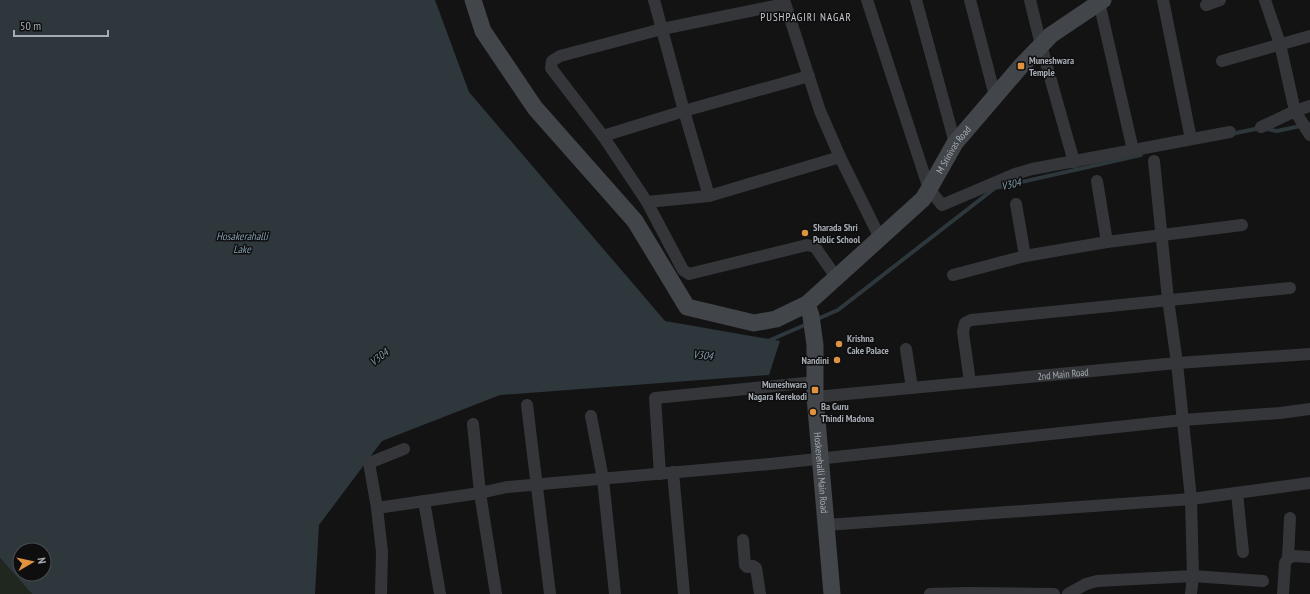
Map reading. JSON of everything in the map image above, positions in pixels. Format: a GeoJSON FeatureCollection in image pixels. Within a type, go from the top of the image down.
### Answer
{"type":"FeatureCollection","features":[{"type":"Feature","properties":{"kind":"street","name":"M Srinivas Road"},"geometry":{"type":"LineString","coordinates":[[473,0],[483,31],[535,108],[635,221],[687,307],[754,323],[809,310],[836,278],[923,199],[955,143],[1041,45],[1051,35],[1093,3]]}},
{"type":"Feature","properties":{"kind":"street"},"geometry":{"type":"LineString","coordinates":[[654,0],[709,196]]}},
{"type":"Feature","properties":{"kind":"street"},"geometry":{"type":"LineString","coordinates":[[867,0],[929,189],[942,205],[1015,174],[1032,169],[1230,132]]}},
{"type":"Feature","properties":{"kind":"street"},"geometry":{"type":"LineString","coordinates":[[916,0],[955,143]]}},
{"type":"Feature","properties":{"kind":"street"},"geometry":{"type":"LineString","coordinates":[[970,0],[995,96]]}},
{"type":"Feature","properties":{"kind":"street"},"geometry":{"type":"LineString","coordinates":[[1030,0],[1074,162]]}},
{"type":"Feature","properties":{"kind":"street"},"geometry":{"type":"LineString","coordinates":[[1163,0],[1191,139]]}},
{"type":"Feature","properties":{"kind":"street"},"geometry":{"type":"LineString","coordinates":[[1206,5],[1220,0]]}},
{"type":"Feature","properties":{"kind":"street"},"geometry":{"type":"LineString","coordinates":[[1265,0],[1280,44],[1295,111],[1310,136]]}},
{"type":"Feature","properties":{"kind":"street"},"geometry":{"type":"LineString","coordinates":[[836,278],[815,248],[806,245],[688,274],[683,270],[647,202],[603,136],[551,68],[552,61],[560,56],[662,29],[784,2],[820,111],[840,157],[880,238]]}},
{"type":"Feature","properties":{"kind":"street"},"geometry":{"type":"LineString","coordinates":[[1093,3],[1134,150]]}},
{"type":"Feature","properties":{"kind":"street"},"geometry":{"type":"LineString","coordinates":[[1222,61],[1310,36]]}},
{"type":"Feature","properties":{"kind":"street"},"geometry":{"type":"LineString","coordinates":[[603,136],[684,111],[809,76]]}},
{"type":"Feature","properties":{"kind":"street"},"geometry":{"type":"LineString","coordinates":[[1261,127],[1295,111],[1310,106]]}},
{"type":"Feature","properties":{"kind":"street"},"geometry":{"type":"LineString","coordinates":[[647,202],[709,196],[840,157]]}},
{"type":"Feature","properties":{"kind":"street"},"geometry":{"type":"LineString","coordinates":[[1154,161],[1168,299],[1177,363],[1190,499],[1193,576],[1191,594]]}},
{"type":"Feature","properties":{"kind":"street"},"geometry":{"type":"LineString","coordinates":[[1097,181],[1107,242]]}},
{"type":"Feature","properties":{"kind":"street"},"geometry":{"type":"LineString","coordinates":[[1016,204],[1025,256]]}},
{"type":"Feature","properties":{"kind":"street"},"geometry":{"type":"LineString","coordinates":[[953,275],[1025,256],[1107,242],[1242,225]]}},
{"type":"Feature","properties":{"kind":"street"},"geometry":{"type":"LineString","coordinates":[[970,382],[963,332],[965,323],[970,320],[1290,288]]}},
{"type":"Feature","properties":{"kind":"street","name":"Hoskerehalli Main Road"},"geometry":{"type":"LineString","coordinates":[[809,310],[815,345],[815,389],[832,594]]}},
{"type":"Feature","properties":{"kind":"street"},"geometry":{"type":"LineString","coordinates":[[906,349],[912,388]]}},
{"type":"Feature","properties":{"kind":"street","name":"2nd Main Road"},"geometry":{"type":"LineString","coordinates":[[660,474],[655,398],[815,389],[912,388],[1177,363],[1310,354]]}},
{"type":"Feature","properties":{"kind":"street"},"geometry":{"type":"LineString","coordinates":[[527,405],[550,594]]}},
{"type":"Feature","properties":{"kind":"street"},"geometry":{"type":"LineString","coordinates":[[377,508],[480,493],[507,487],[770,464],[1183,420],[1280,413],[1310,409]]}},
{"type":"Feature","properties":{"kind":"street"},"geometry":{"type":"LineString","coordinates":[[591,416],[603,479],[615,594]]}},
{"type":"Feature","properties":{"kind":"street"},"geometry":{"type":"LineString","coordinates":[[473,424],[480,493],[496,594]]}},
{"type":"Feature","properties":{"kind":"street"},"geometry":{"type":"LineString","coordinates":[[381,594],[382,552],[377,508],[369,463],[404,449]]}},
{"type":"Feature","properties":{"kind":"street"},"geometry":{"type":"LineString","coordinates":[[673,472],[684,594]]}},
{"type":"Feature","properties":{"kind":"street"},"geometry":{"type":"LineString","coordinates":[[826,525],[1190,499],[1310,483]]}},
{"type":"Feature","properties":{"kind":"street"},"geometry":{"type":"LineString","coordinates":[[1237,493],[1243,552]]}},
{"type":"Feature","properties":{"kind":"street"},"geometry":{"type":"LineString","coordinates":[[424,501],[440,594]]}},
{"type":"Feature","properties":{"kind":"street"},"geometry":{"type":"LineString","coordinates":[[1283,594],[1285,563],[1288,558],[1290,518]]}},
{"type":"Feature","properties":{"kind":"street"},"geometry":{"type":"LineString","coordinates":[[743,540],[745,565],[756,568],[760,594]]}},
{"type":"Feature","properties":{"kind":"street"},"geometry":{"type":"LineString","coordinates":[[1288,558],[1294,556],[1310,557]]}},
{"type":"Feature","properties":{"kind":"street"},"geometry":{"type":"LineString","coordinates":[[1068,594],[1086,584],[1097,581],[1193,576],[1262,581]]}},
{"type":"Feature","properties":{"kind":"street"},"geometry":{"type":"LineString","coordinates":[[930,594],[1054,594]]}},
{"type":"Feature","properties":{"kind":"shaded area"},"geometry":{"type":"Polygon","coordinates":[[[0,558],[12,572],[12,582],[21,582],[32,594],[0,594],[0,558]]]}},
{"type":"Feature","properties":{"kind":"water","name":"Hosakerahalli Lake"},"geometry":{"type":"Polygon","coordinates":[[[0,0],[435,0],[469,92],[665,321],[780,341],[769,375],[500,395],[382,441],[319,525],[315,594],[32,594],[21,582],[52,582],[52,542],[12,542],[12,572],[0,558],[0,0]]]}},
{"type":"Feature","properties":{"kind":"waterway"},"geometry":{"type":"LineString","coordinates":[[1266,129],[1277,131],[1310,124]]}},
{"type":"Feature","properties":{"kind":"waterway","name":"V304"},"geometry":{"type":"LineString","coordinates":[[1231,134],[1260,128]]}},
{"type":"Feature","properties":{"kind":"waterway","name":"V304"},"geometry":{"type":"LineString","coordinates":[[815,320],[838,310],[995,188],[1141,155]]}},
{"type":"Feature","properties":{"kind":"waterway","name":"V304"},"geometry":{"type":"LineString","coordinates":[[768,341],[807,324]]}},
{"type":"Feature","properties":{"kind":"place","name":"Muneshwara Temple"},"geometry":{"type":"Point","coordinates":[1021,66]}},
{"type":"Feature","properties":{"kind":"place","name":"Sharada Shri Public School"},"geometry":{"type":"Point","coordinates":[805,233]}},
{"type":"Feature","properties":{"kind":"place","name":"Krishna Cake Palace"},"geometry":{"type":"Point","coordinates":[839,344]}},
{"type":"Feature","properties":{"kind":"place","name":"Nandini"},"geometry":{"type":"Point","coordinates":[837,360]}},
{"type":"Feature","properties":{"kind":"place","name":"Muneshwara Nagara Kerekodi"},"geometry":{"type":"Point","coordinates":[815,390]}},
{"type":"Feature","properties":{"kind":"place","name":"Ba Guru Thindi Madona"},"geometry":{"type":"Point","coordinates":[813,412]}},
{"type":"Feature","properties":{"kind":"district","name":"PUSHPAGIRI NAGAR"},"geometry":{"type":"Point","coordinates":[806,17]}}]}
